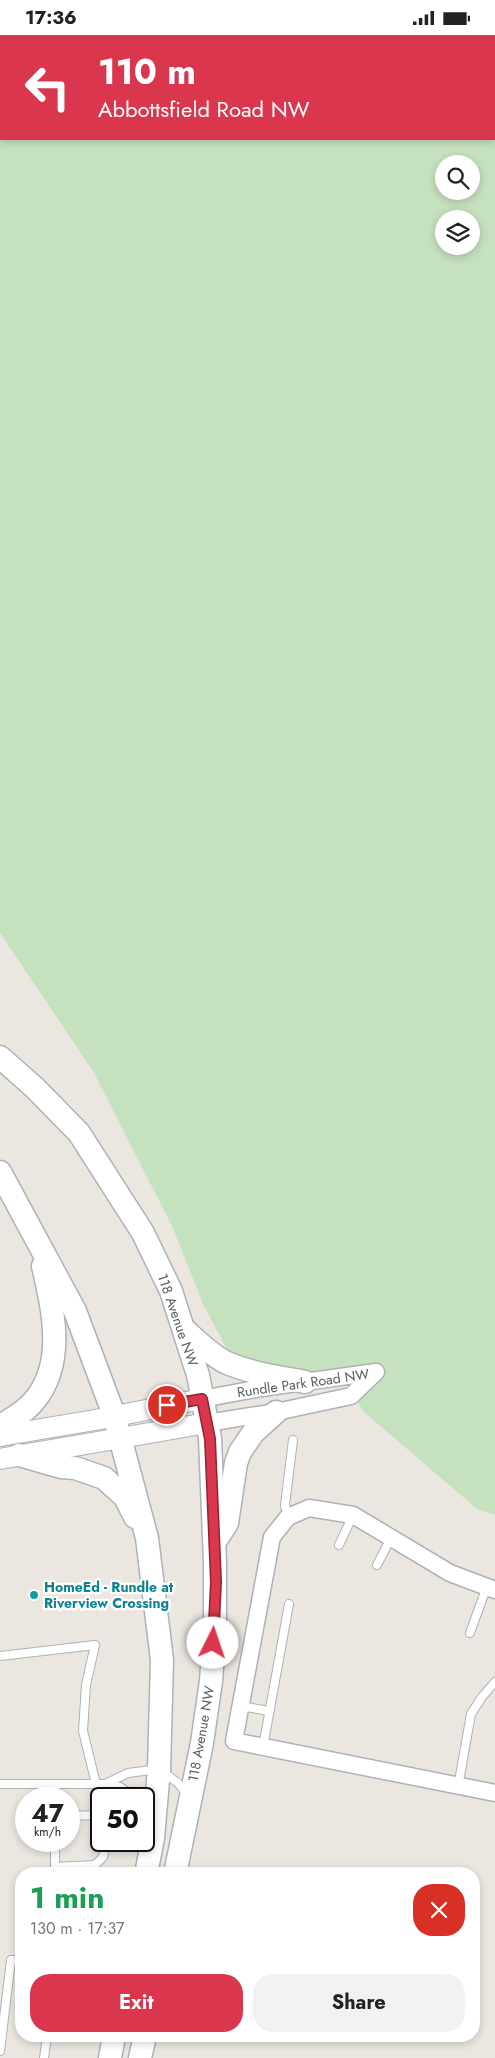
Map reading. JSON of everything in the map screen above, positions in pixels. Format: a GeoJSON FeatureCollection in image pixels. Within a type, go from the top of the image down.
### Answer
{"type":"FeatureCollection","features":[{"type":"Feature","properties":{"kind":"main road","name":"118 Avenue NW"},"geometry":{"type":"LineString","coordinates":[[0,1057],[35,1088],[79,1133],[143,1233],[171,1291],[198,1375],[210,1439],[215,1543],[215,1624],[202,1743],[177,1867]]}},
{"type":"Feature","properties":{"kind":"main road"},"geometry":{"type":"LineString","coordinates":[[0,1172],[75,1311],[114,1415],[147,1538],[162,1660],[159,1769],[155,1811]]}},
{"type":"Feature","properties":{"kind":"main road"},"geometry":{"type":"LineString","coordinates":[[0,1426],[20,1414],[34,1401],[43,1388],[50,1372],[54,1353],[49,1294],[38,1243]]}},
{"type":"Feature","properties":{"kind":"main road"},"geometry":{"type":"LineString","coordinates":[[185,1330],[213,1354],[226,1362],[267,1374],[305,1382]]}},
{"type":"Feature","properties":{"kind":"main road"},"geometry":{"type":"LineString","coordinates":[[215,1543],[227,1523],[236,1463],[240,1452],[253,1433],[276,1413]]}},
{"type":"Feature","properties":{"kind":"main road"},"geometry":{"type":"LineString","coordinates":[[9,1457],[76,1468],[104,1478],[125,1497],[147,1538]]}},
{"type":"Feature","properties":{"kind":"main road"},"geometry":{"type":"LineString","coordinates":[[147,1867],[150,1852]]}},
{"type":"Feature","properties":{"kind":"main road"},"geometry":{"type":"LineString","coordinates":[[110,2058],[113,2042]]}},
{"type":"Feature","properties":{"kind":"main road"},"geometry":{"type":"LineString","coordinates":[[140,2058],[143,2042]]}},
{"type":"Feature","properties":{"kind":"street","name":"Rundle Park Road NW"},"geometry":{"type":"LineString","coordinates":[[202,1399],[305,1382],[376,1373],[351,1396],[276,1413],[208,1423]]}},
{"type":"Feature","properties":{"kind":"street"},"geometry":{"type":"LineString","coordinates":[[0,1436],[202,1399]]}},
{"type":"Feature","properties":{"kind":"street"},"geometry":{"type":"LineString","coordinates":[[9,1457],[208,1423]]}},
{"type":"Feature","properties":{"kind":"street"},"geometry":{"type":"LineString","coordinates":[[491,1588],[450,1573],[353,1515],[308,1508],[288,1517],[272,1537],[234,1741],[495,1793]]}},
{"type":"Feature","properties":{"kind":"lane"},"geometry":{"type":"LineString","coordinates":[[288,1517],[286,1505],[293,1440]]}},
{"type":"Feature","properties":{"kind":"lane"},"geometry":{"type":"LineString","coordinates":[[339,1545],[353,1515]]}},
{"type":"Feature","properties":{"kind":"lane"},"geometry":{"type":"LineString","coordinates":[[377,1565],[391,1538]]}},
{"type":"Feature","properties":{"kind":"lane"},"geometry":{"type":"LineString","coordinates":[[470,1633],[491,1588]]}},
{"type":"Feature","properties":{"kind":"lane"},"geometry":{"type":"LineString","coordinates":[[263,1747],[289,1604]]}},
{"type":"Feature","properties":{"kind":"lane"},"geometry":{"type":"LineString","coordinates":[[0,1656],[95,1645],[86,1685],[83,1731],[101,1784]]}},
{"type":"Feature","properties":{"kind":"lane"},"geometry":{"type":"LineString","coordinates":[[458,1787],[472,1714],[482,1697],[495,1682]]}},
{"type":"Feature","properties":{"kind":"lane"},"geometry":{"type":"LineString","coordinates":[[240,1706],[269,1711]]}},
{"type":"Feature","properties":{"kind":"lane"},"geometry":{"type":"LineString","coordinates":[[101,1784],[128,1773],[159,1769],[178,1783],[190,1798]]}},
{"type":"Feature","properties":{"kind":"lane"},"geometry":{"type":"LineString","coordinates":[[0,1783],[101,1784],[120,1787]]}},
{"type":"Feature","properties":{"kind":"lane"},"geometry":{"type":"LineString","coordinates":[[55,1852],[55,1867]]}},
{"type":"Feature","properties":{"kind":"lane"},"geometry":{"type":"LineString","coordinates":[[82,1867],[95,1865],[103,1857],[104,1852]]}},
{"type":"Feature","properties":{"kind":"lane"},"geometry":{"type":"LineString","coordinates":[[0,2051],[11,1960],[15,1960]]}},
{"type":"Feature","properties":{"kind":"lane"},"geometry":{"type":"LineString","coordinates":[[44,2058],[46,2042]]}},
{"type":"Feature","properties":{"kind":"green space"},"geometry":{"type":"Polygon","coordinates":[[[0,140],[495,140],[495,1515],[477,1509],[364,1412],[345,1381],[230,1355],[203,1304],[173,1228],[93,1071],[0,933],[0,140]]]}},
{"type":"Feature","properties":{"kind":"place","name":"HomeEd - Rundle at Riverview Crossing"},"geometry":{"type":"Point","coordinates":[34,1595]}},
{"type":"Feature","properties":{"kind":"route"},"geometry":{"type":"LineString","coordinates":[[167,1405],[202,1399],[208,1423],[216,1582],[213,1643]]}}]}
